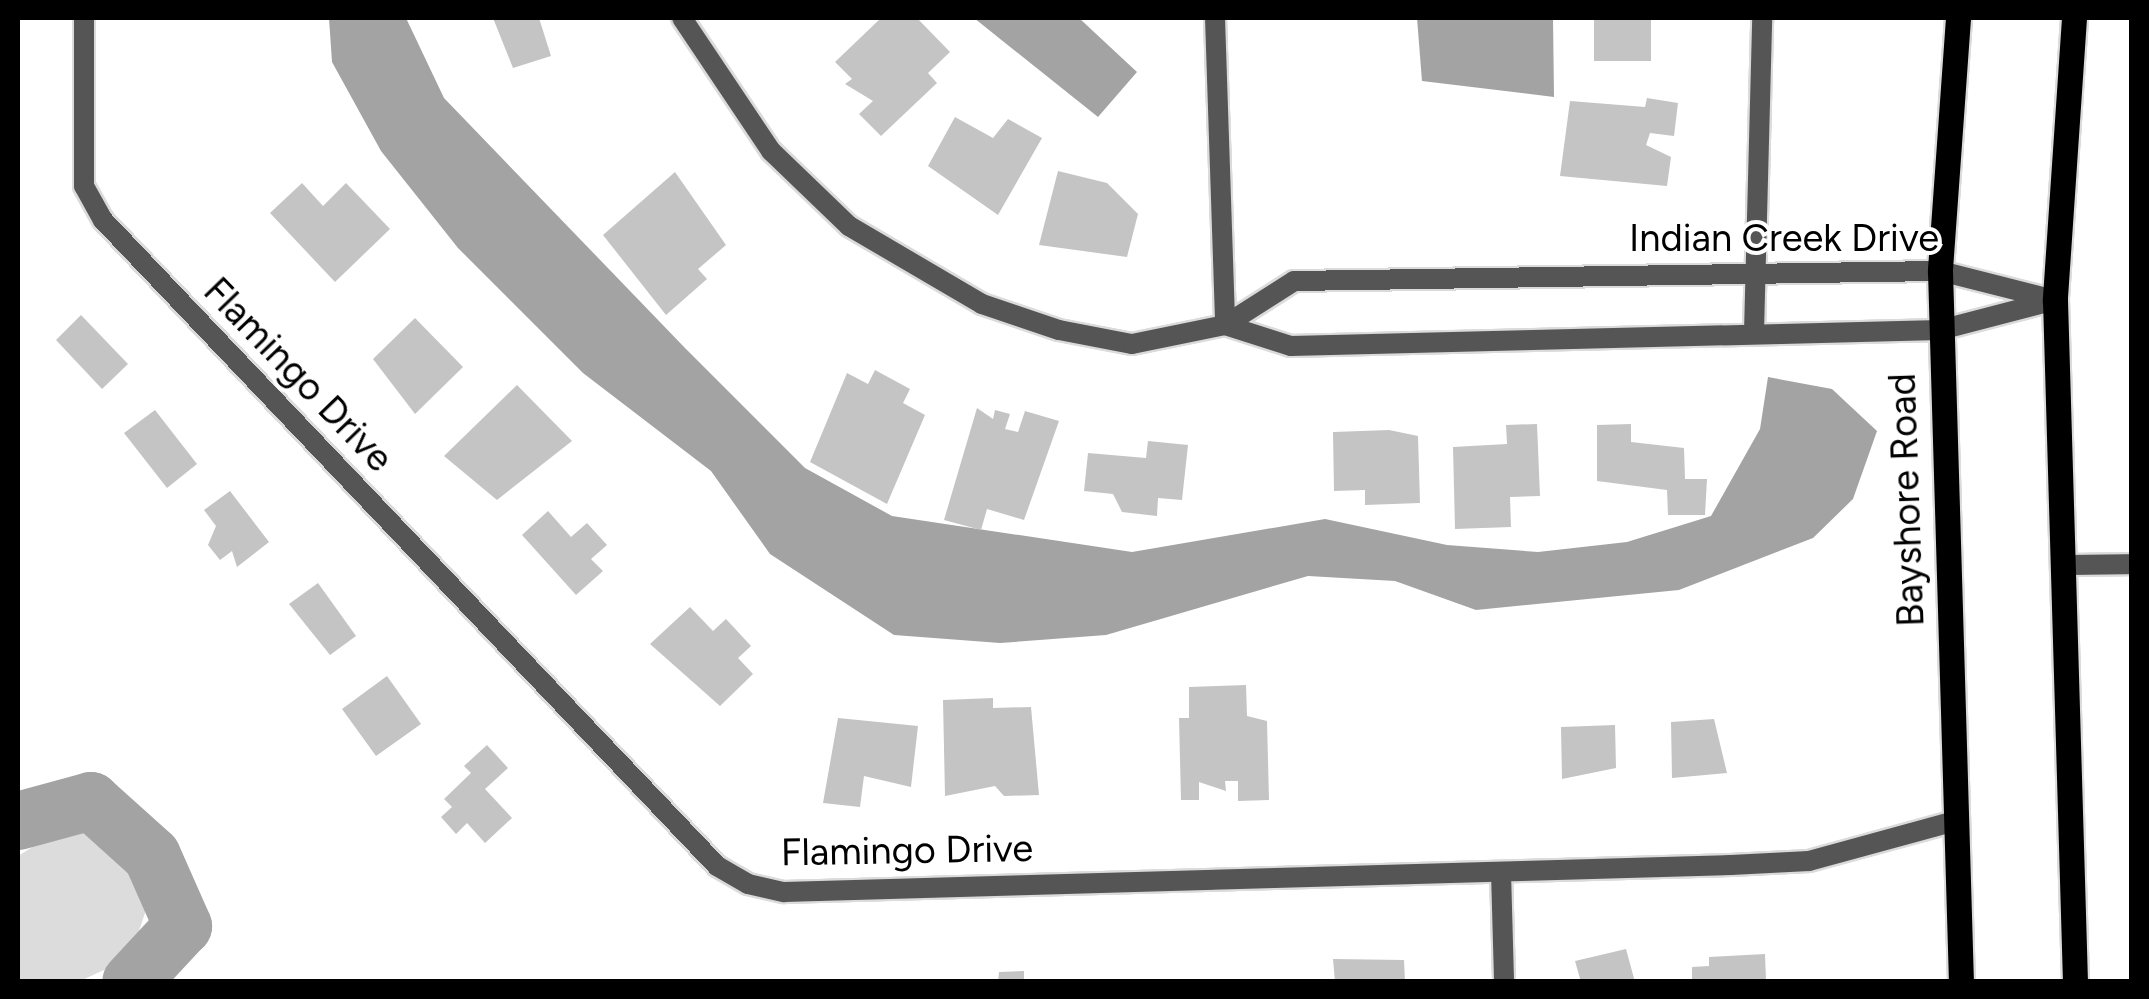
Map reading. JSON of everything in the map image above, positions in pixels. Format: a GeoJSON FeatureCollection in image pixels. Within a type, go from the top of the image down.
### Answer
{"type":"FeatureCollection","features":[{"type":"Feature","properties":{"kind":"main road","name":"Bayshore Road"},"geometry":{"type":"LineString","coordinates":[[1958,18],[1940,270],[1940,330],[1961,982]]}},
{"type":"Feature","properties":{"kind":"main road"},"geometry":{"type":"LineString","coordinates":[[2074,18],[2055,300],[2075,982]]}},
{"type":"Feature","properties":{"kind":"street","name":"Flamingo Drive"},"geometry":{"type":"LineString","coordinates":[[84,18],[84,186],[103,220],[717,866],[784,892],[1500,872],[1809,860],[1955,820]]}},
{"type":"Feature","properties":{"kind":"street","name":"Indian Creek Drive"},"geometry":{"type":"LineString","coordinates":[[682,18],[727,93],[796,178],[917,272],[1020,319],[1132,344],[1225,325],[1294,281],[1940,270],[2055,300]]}},
{"type":"Feature","properties":{"kind":"street"},"geometry":{"type":"LineString","coordinates":[[1215,18],[1225,325]]}},
{"type":"Feature","properties":{"kind":"street"},"geometry":{"type":"LineString","coordinates":[[1754,332],[1762,18]]}},
{"type":"Feature","properties":{"kind":"street","name":"Indian Creek Drive"},"geometry":{"type":"LineString","coordinates":[[1225,325],[1291,346],[1940,330],[2055,300]]}},
{"type":"Feature","properties":{"kind":"street"},"geometry":{"type":"LineString","coordinates":[[2062,566],[2132,564]]}},
{"type":"Feature","properties":{"kind":"street"},"geometry":{"type":"LineString","coordinates":[[1500,872],[1504,982]]}},
{"type":"Feature","properties":{"kind":"shaded area"},"geometry":{"type":"Polygon","coordinates":[[[329,18],[406,18],[444,98],[685,348],[805,468],[892,516],[1132,552],[1325,519],[1447,545],[1538,552],[1627,542],[1711,516],[1760,429],[1768,377],[1832,389],[1877,431],[1853,499],[1813,538],[1679,590],[1476,610],[1395,581],[1308,576],[1106,635],[1000,643],[894,635],[770,554],[711,471],[583,373],[458,248],[381,151],[332,62],[329,18]]]}},
{"type":"Feature","properties":{"kind":"shaded area"},"geometry":{"type":"Polygon","coordinates":[[[974,18],[1079,18],[1137,72],[1098,117],[974,18]]]}},
{"type":"Feature","properties":{"kind":"shaded area"},"geometry":{"type":"Polygon","coordinates":[[[1417,18],[1553,18],[1554,97],[1422,81],[1417,18]]]}},
{"type":"Feature","properties":{"kind":"shaded area"},"geometry":{"type":"Polygon","coordinates":[[[68,825],[124,847],[148,904],[130,958],[80,981],[18,981],[18,856],[68,825]]]}},
{"type":"Feature","properties":{"kind":"building"},"geometry":{"type":"Polygon","coordinates":[[[493,18],[539,18],[551,56],[513,68],[493,18]]]}},
{"type":"Feature","properties":{"kind":"building"},"geometry":{"type":"Polygon","coordinates":[[[881,18],[917,18],[950,52],[928,73],[937,83],[881,136],[859,114],[873,101],[845,84],[852,79],[835,62],[881,18]]]}},
{"type":"Feature","properties":{"kind":"building"},"geometry":{"type":"Polygon","coordinates":[[[1594,18],[1651,18],[1651,61],[1594,61],[1594,18]]]}},
{"type":"Feature","properties":{"kind":"building"},"geometry":{"type":"Polygon","coordinates":[[[1647,98],[1678,103],[1674,136],[1650,133],[1646,145],[1671,157],[1667,186],[1560,176],[1570,101],[1645,107],[1647,98]]]}},
{"type":"Feature","properties":{"kind":"building"},"geometry":{"type":"Polygon","coordinates":[[[955,117],[993,138],[1008,119],[1042,138],[998,215],[928,166],[955,117]]]}},
{"type":"Feature","properties":{"kind":"building"},"geometry":{"type":"Polygon","coordinates":[[[1058,171],[1107,183],[1138,214],[1127,257],[1039,245],[1058,171]]]}},
{"type":"Feature","properties":{"kind":"building"},"geometry":{"type":"Polygon","coordinates":[[[675,172],[726,245],[698,269],[707,279],[666,315],[603,235],[675,172]]]}},
{"type":"Feature","properties":{"kind":"building"},"geometry":{"type":"Polygon","coordinates":[[[302,183],[323,206],[346,183],[390,229],[335,282],[270,213],[302,183]]]}},
{"type":"Feature","properties":{"kind":"building"},"geometry":{"type":"Polygon","coordinates":[[[81,315],[128,364],[102,389],[56,340],[81,315]]]}},
{"type":"Feature","properties":{"kind":"building"},"geometry":{"type":"Polygon","coordinates":[[[415,318],[463,367],[415,414],[373,359],[415,318]]]}},
{"type":"Feature","properties":{"kind":"building"},"geometry":{"type":"Polygon","coordinates":[[[875,370],[910,389],[903,403],[925,415],[887,504],[810,462],[847,373],[868,384],[875,370]]]}},
{"type":"Feature","properties":{"kind":"building"},"geometry":{"type":"Polygon","coordinates":[[[517,385],[572,441],[497,500],[444,456],[517,385]]]}},
{"type":"Feature","properties":{"kind":"building"},"geometry":{"type":"Polygon","coordinates":[[[977,408],[993,419],[995,410],[1010,414],[1005,429],[1018,432],[1025,411],[1059,421],[1024,520],[987,509],[981,530],[944,520],[977,408]]]}},
{"type":"Feature","properties":{"kind":"building"},"geometry":{"type":"Polygon","coordinates":[[[155,410],[197,464],[167,488],[124,433],[155,410]]]}},
{"type":"Feature","properties":{"kind":"building"},"geometry":{"type":"Polygon","coordinates":[[[1537,424],[1540,496],[1510,497],[1511,527],[1455,529],[1453,447],[1507,444],[1506,425],[1537,424]]]}},
{"type":"Feature","properties":{"kind":"building"},"geometry":{"type":"Polygon","coordinates":[[[1631,424],[1631,442],[1684,448],[1685,479],[1707,479],[1705,515],[1668,515],[1667,490],[1597,481],[1597,425],[1631,424]]]}},
{"type":"Feature","properties":{"kind":"building"},"geometry":{"type":"Polygon","coordinates":[[[1389,430],[1418,436],[1420,503],[1365,505],[1365,490],[1334,491],[1333,432],[1389,430]]]}},
{"type":"Feature","properties":{"kind":"building"},"geometry":{"type":"Polygon","coordinates":[[[1148,441],[1188,445],[1182,500],[1158,498],[1157,516],[1122,512],[1113,494],[1084,491],[1088,453],[1146,458],[1148,441]]]}},
{"type":"Feature","properties":{"kind":"building"},"geometry":{"type":"Polygon","coordinates":[[[230,491],[269,542],[237,567],[232,551],[220,560],[208,545],[216,526],[204,510],[230,491]]]}},
{"type":"Feature","properties":{"kind":"building"},"geometry":{"type":"Polygon","coordinates":[[[548,511],[571,537],[587,523],[607,545],[591,559],[603,571],[576,595],[522,535],[548,511]]]}},
{"type":"Feature","properties":{"kind":"building"},"geometry":{"type":"Polygon","coordinates":[[[318,583],[356,636],[330,655],[289,604],[318,583]]]}},
{"type":"Feature","properties":{"kind":"building"},"geometry":{"type":"Polygon","coordinates":[[[690,607],[713,631],[726,619],[751,646],[738,658],[753,674],[720,706],[650,644],[690,607]]]}},
{"type":"Feature","properties":{"kind":"building"},"geometry":{"type":"Polygon","coordinates":[[[387,676],[421,724],[376,756],[342,709],[387,676]]]}},
{"type":"Feature","properties":{"kind":"building"},"geometry":{"type":"Polygon","coordinates":[[[1246,685],[1247,716],[1267,721],[1269,800],[1238,801],[1238,781],[1225,781],[1226,791],[1199,782],[1199,800],[1181,800],[1179,718],[1189,718],[1189,687],[1246,685]]]}},
{"type":"Feature","properties":{"kind":"building"},"geometry":{"type":"Polygon","coordinates":[[[993,698],[993,708],[1031,707],[1039,795],[1004,796],[995,786],[945,796],[943,700],[993,698]]]}},
{"type":"Feature","properties":{"kind":"building"},"geometry":{"type":"Polygon","coordinates":[[[838,718],[918,726],[911,787],[864,776],[860,807],[823,803],[838,718]]]}},
{"type":"Feature","properties":{"kind":"building"},"geometry":{"type":"Polygon","coordinates":[[[1714,719],[1727,773],[1672,778],[1671,722],[1714,719]]]}},
{"type":"Feature","properties":{"kind":"building"},"geometry":{"type":"Polygon","coordinates":[[[1615,725],[1616,768],[1562,779],[1561,727],[1615,725]]]}},
{"type":"Feature","properties":{"kind":"building"},"geometry":{"type":"Polygon","coordinates":[[[487,745],[508,768],[485,789],[512,818],[485,843],[467,823],[456,834],[441,817],[452,807],[444,799],[471,773],[464,766],[487,745]]]}},
{"type":"Feature","properties":{"kind":"building"},"geometry":{"type":"Polygon","coordinates":[[[1626,949],[1635,982],[1581,982],[1575,961],[1626,949]]]}},
{"type":"Feature","properties":{"kind":"building"},"geometry":{"type":"Polygon","coordinates":[[[1765,954],[1766,980],[1692,982],[1692,967],[1709,966],[1709,957],[1765,954]]]}},
{"type":"Feature","properties":{"kind":"building"},"geometry":{"type":"Polygon","coordinates":[[[1333,959],[1404,960],[1405,982],[1335,982],[1333,959]]]}},
{"type":"Feature","properties":{"kind":"building"},"geometry":{"type":"Polygon","coordinates":[[[1024,971],[1024,982],[998,982],[999,972],[1024,971]]]}},
{"type":"Feature","properties":{"kind":"waterway"},"geometry":{"type":"LineString","coordinates":[[18,821],[91,801],[152,856],[183,926],[131,982]]}}]}
